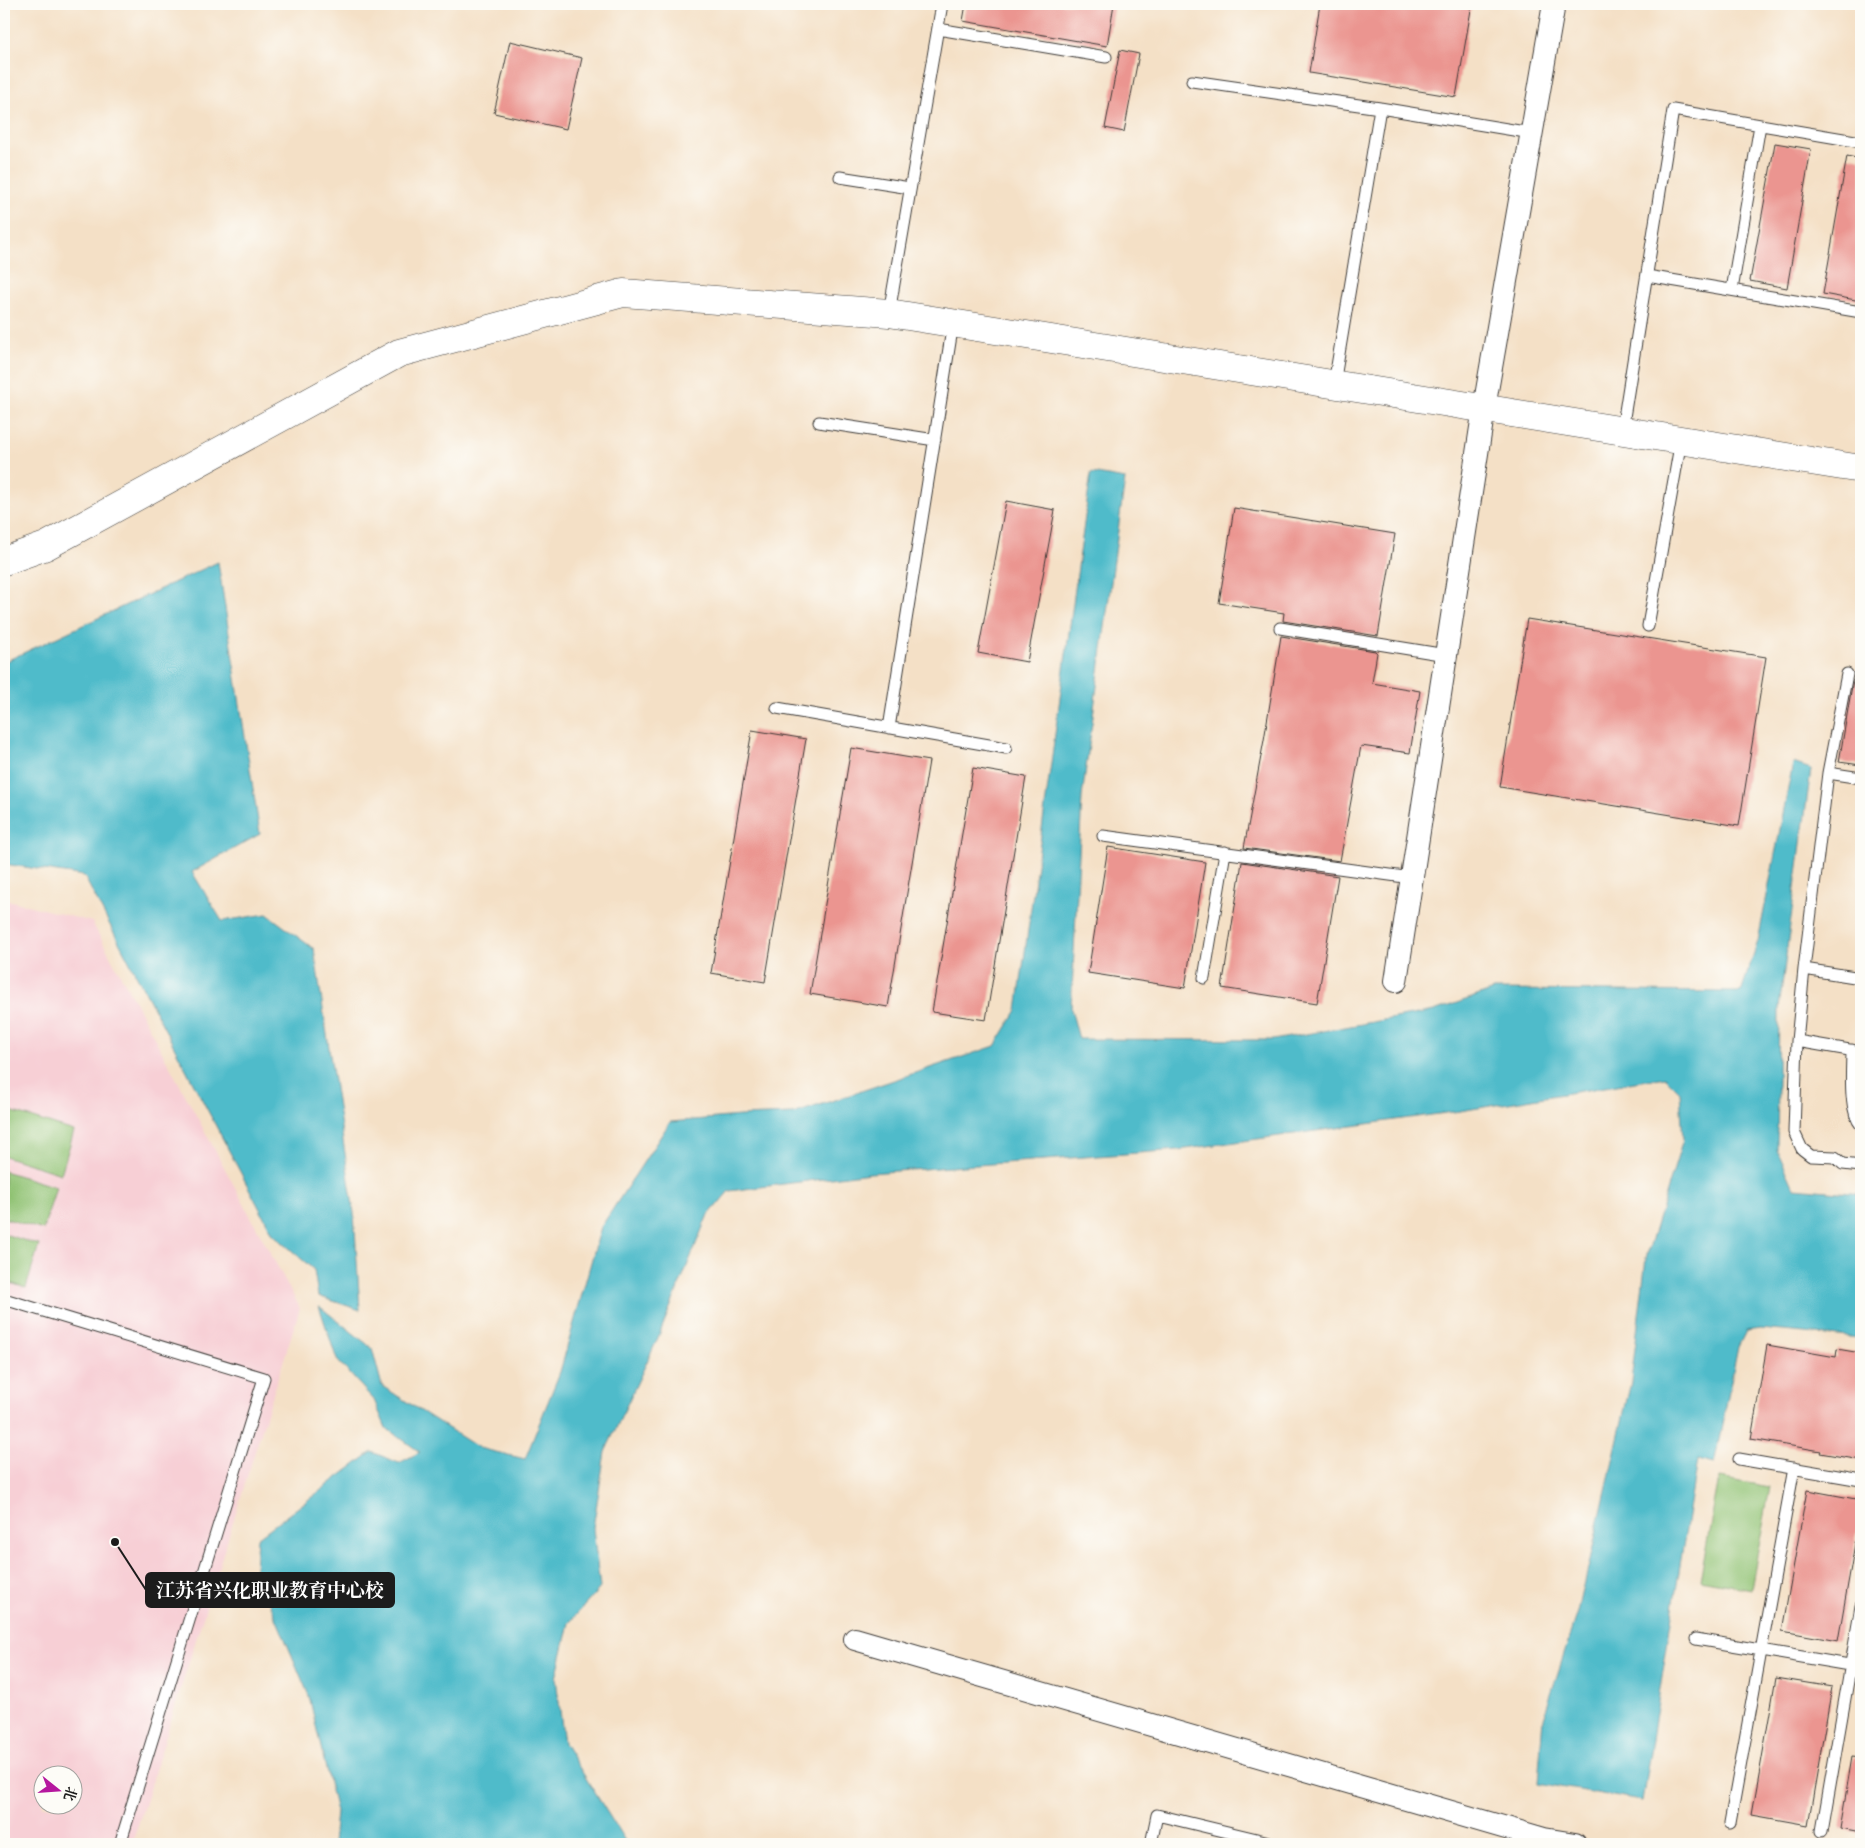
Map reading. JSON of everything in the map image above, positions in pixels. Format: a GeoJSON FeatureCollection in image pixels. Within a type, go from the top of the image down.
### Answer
{"type":"FeatureCollection","features":[{"type":"Feature","properties":{"kind":"street"},"geometry":{"type":"LineString","coordinates":[[1396,981],[1484,408],[1554,4]]}},
{"type":"Feature","properties":{"kind":"street"},"geometry":{"type":"LineString","coordinates":[[4,561],[46,546],[399,352],[624,293],[889,313],[1861,469]]}},
{"type":"Feature","properties":{"kind":"street"},"geometry":{"type":"LineString","coordinates":[[855,1639],[1544,1839],[1576,1844]]}},
{"type":"Feature","properties":{"kind":"lane"},"geometry":{"type":"LineString","coordinates":[[889,313],[942,4]]}},
{"type":"Feature","properties":{"kind":"lane"},"geometry":{"type":"LineString","coordinates":[[938,28],[1106,57]]}},
{"type":"Feature","properties":{"kind":"lane"},"geometry":{"type":"LineString","coordinates":[[1192,81],[1380,108],[1532,133]]}},
{"type":"Feature","properties":{"kind":"lane"},"geometry":{"type":"LineString","coordinates":[[1334,384],[1380,108]]}},
{"type":"Feature","properties":{"kind":"lane"},"geometry":{"type":"LineString","coordinates":[[1622,430],[1673,110],[1861,142]]}},
{"type":"Feature","properties":{"kind":"lane"},"geometry":{"type":"LineString","coordinates":[[1732,290],[1760,125]]}},
{"type":"Feature","properties":{"kind":"lane"},"geometry":{"type":"LineString","coordinates":[[840,177],[910,188]]}},
{"type":"Feature","properties":{"kind":"lane"},"geometry":{"type":"LineString","coordinates":[[1647,276],[1861,312]]}},
{"type":"Feature","properties":{"kind":"lane"},"geometry":{"type":"LineString","coordinates":[[889,728],[953,323]]}},
{"type":"Feature","properties":{"kind":"lane"},"geometry":{"type":"LineString","coordinates":[[819,422],[935,440]]}},
{"type":"Feature","properties":{"kind":"lane"},"geometry":{"type":"LineString","coordinates":[[1648,626],[1680,440]]}},
{"type":"Feature","properties":{"kind":"lane"},"geometry":{"type":"LineString","coordinates":[[1280,628],[1446,655]]}},
{"type":"Feature","properties":{"kind":"lane"},"geometry":{"type":"LineString","coordinates":[[1847,674],[1828,773],[1804,969],[1797,1041],[1794,1132],[1802,1149],[1811,1156],[1835,1157],[1843,1164],[1861,1166]]}},
{"type":"Feature","properties":{"kind":"lane"},"geometry":{"type":"LineString","coordinates":[[777,708],[1006,748]]}},
{"type":"Feature","properties":{"kind":"lane"},"geometry":{"type":"LineString","coordinates":[[1828,773],[1861,778]]}},
{"type":"Feature","properties":{"kind":"lane"},"geometry":{"type":"LineString","coordinates":[[1103,836],[1412,878]]}},
{"type":"Feature","properties":{"kind":"lane"},"geometry":{"type":"LineString","coordinates":[[1204,978],[1225,852]]}},
{"type":"Feature","properties":{"kind":"lane"},"geometry":{"type":"LineString","coordinates":[[1804,969],[1861,978]]}},
{"type":"Feature","properties":{"kind":"lane"},"geometry":{"type":"LineString","coordinates":[[1797,1041],[1857,1051],[1852,1092],[1857,1120],[1861,1125]]}},
{"type":"Feature","properties":{"kind":"lane"},"geometry":{"type":"LineString","coordinates":[[4,1299],[264,1378],[120,1844]]}},
{"type":"Feature","properties":{"kind":"lane"},"geometry":{"type":"LineString","coordinates":[[1739,1459],[1861,1480]]}},
{"type":"Feature","properties":{"kind":"lane"},"geometry":{"type":"LineString","coordinates":[[1730,1823],[1794,1468]]}},
{"type":"Feature","properties":{"kind":"lane"},"geometry":{"type":"LineString","coordinates":[[1822,1831],[1856,1666],[1861,1606]]}},
{"type":"Feature","properties":{"kind":"lane"},"geometry":{"type":"LineString","coordinates":[[1696,1639],[1856,1666]]}},
{"type":"Feature","properties":{"kind":"lane"},"geometry":{"type":"LineString","coordinates":[[1151,1844],[1158,1815],[1277,1844]]}},
{"type":"Feature","properties":{"kind":"shaded area"},"geometry":{"type":"Polygon","coordinates":[[[4,899],[92,922],[300,1308],[132,1844],[4,1844],[4,899]]]}},
{"type":"Feature","properties":{"kind":"green space"},"geometry":{"type":"Polygon","coordinates":[[[4,1109],[74,1131],[61,1174],[4,1156],[4,1109]]]}},
{"type":"Feature","properties":{"kind":"green space"},"geometry":{"type":"Polygon","coordinates":[[[4,1171],[56,1187],[43,1230],[4,1218],[4,1171]]]}},
{"type":"Feature","properties":{"kind":"green space"},"geometry":{"type":"Polygon","coordinates":[[[4,1234],[39,1245],[26,1288],[4,1281],[4,1234]]]}},
{"type":"Feature","properties":{"kind":"green space"},"geometry":{"type":"Polygon","coordinates":[[[1719,1478],[1770,1487],[1751,1589],[1700,1580],[1719,1478]]]}},
{"type":"Feature","properties":{"kind":"water"},"geometry":{"type":"Polygon","coordinates":[[[1091,473],[1125,479],[1082,797],[1071,1009],[1079,1039],[1273,1040],[1434,1011],[1494,990],[1741,992],[1758,941],[1793,763],[1811,769],[1779,1008],[1777,1150],[1794,1188],[1861,1194],[1861,1338],[1760,1329],[1746,1331],[1738,1347],[1714,1464],[1697,1460],[1642,1801],[1538,1783],[1543,1718],[1578,1612],[1631,1382],[1646,1258],[1683,1140],[1680,1092],[1665,1077],[1460,1111],[1178,1150],[870,1173],[729,1191],[707,1217],[657,1340],[605,1452],[593,1528],[600,1588],[569,1623],[556,1678],[564,1743],[627,1844],[333,1844],[336,1812],[309,1696],[255,1568],[257,1538],[372,1452],[399,1463],[420,1452],[386,1428],[374,1400],[337,1360],[319,1306],[372,1348],[382,1386],[479,1448],[525,1459],[560,1372],[601,1227],[670,1122],[793,1114],[995,1046],[1017,1010],[1091,473]]]}},
{"type":"Feature","properties":{"kind":"water"},"geometry":{"type":"Polygon","coordinates":[[[218,562],[260,834],[192,872],[222,921],[267,914],[314,949],[354,1213],[360,1310],[318,1296],[314,1270],[273,1234],[84,876],[4,864],[4,662],[218,562]]]}},
{"type":"Feature","properties":{"kind":"building"},"geometry":{"type":"Polygon","coordinates":[[[966,4],[1114,4],[1107,46],[963,21],[966,4]]]}},
{"type":"Feature","properties":{"kind":"building"},"geometry":{"type":"Polygon","coordinates":[[[1320,4],[1472,4],[1456,97],[1309,73],[1320,4]]]}},
{"type":"Feature","properties":{"kind":"building"},"geometry":{"type":"Polygon","coordinates":[[[510,41],[582,58],[566,129],[494,113],[510,41]]]}},
{"type":"Feature","properties":{"kind":"building"},"geometry":{"type":"Polygon","coordinates":[[[1120,50],[1139,54],[1124,132],[1105,128],[1120,50]]]}},
{"type":"Feature","properties":{"kind":"building"},"geometry":{"type":"Polygon","coordinates":[[[1775,143],[1811,149],[1787,288],[1750,281],[1775,143]]]}},
{"type":"Feature","properties":{"kind":"building"},"geometry":{"type":"Polygon","coordinates":[[[1847,156],[1861,159],[1861,301],[1823,294],[1847,156]]]}},
{"type":"Feature","properties":{"kind":"building"},"geometry":{"type":"Polygon","coordinates":[[[1006,501],[1055,510],[1027,662],[978,653],[1006,501]]]}},
{"type":"Feature","properties":{"kind":"building"},"geometry":{"type":"Polygon","coordinates":[[[1234,508],[1395,534],[1378,636],[1283,621],[1284,613],[1219,603],[1234,508]]]}},
{"type":"Feature","properties":{"kind":"building"},"geometry":{"type":"Polygon","coordinates":[[[1527,619],[1766,657],[1739,826],[1500,787],[1527,619]]]}},
{"type":"Feature","properties":{"kind":"building"},"geometry":{"type":"Polygon","coordinates":[[[1281,636],[1375,651],[1377,653],[1372,683],[1420,691],[1410,753],[1361,746],[1340,861],[1244,848],[1281,636]]]}},
{"type":"Feature","properties":{"kind":"building"},"geometry":{"type":"Polygon","coordinates":[[[1853,680],[1861,681],[1861,765],[1839,762],[1853,680]]]}},
{"type":"Feature","properties":{"kind":"building"},"geometry":{"type":"Polygon","coordinates":[[[752,730],[806,739],[765,982],[711,973],[752,730]]]}},
{"type":"Feature","properties":{"kind":"building"},"geometry":{"type":"Polygon","coordinates":[[[851,748],[929,761],[888,1007],[810,994],[851,748]]]}},
{"type":"Feature","properties":{"kind":"building"},"geometry":{"type":"Polygon","coordinates":[[[973,768],[1026,777],[986,1020],[932,1012],[973,768]]]}},
{"type":"Feature","properties":{"kind":"building"},"geometry":{"type":"Polygon","coordinates":[[[1108,847],[1205,862],[1185,988],[1088,973],[1108,847]]]}},
{"type":"Feature","properties":{"kind":"building"},"geometry":{"type":"Polygon","coordinates":[[[1242,862],[1338,876],[1317,1003],[1222,988],[1242,862]]]}},
{"type":"Feature","properties":{"kind":"building"},"geometry":{"type":"Polygon","coordinates":[[[1767,1345],[1836,1357],[1837,1349],[1861,1353],[1861,1460],[1751,1439],[1767,1345]]]}},
{"type":"Feature","properties":{"kind":"building"},"geometry":{"type":"Polygon","coordinates":[[[1807,1490],[1861,1500],[1838,1641],[1782,1631],[1807,1490]]]}},
{"type":"Feature","properties":{"kind":"building"},"geometry":{"type":"Polygon","coordinates":[[[1776,1678],[1832,1687],[1808,1825],[1752,1815],[1776,1678]]]}},
{"type":"Feature","properties":{"kind":"building"},"geometry":{"type":"Polygon","coordinates":[[[1852,1757],[1861,1758],[1861,1833],[1840,1829],[1852,1757]]]}},
{"type":"Feature","properties":{"kind":"place","name":"江苏省兴化职业教育中心校"},"geometry":{"type":"Point","coordinates":[115,1542]}}]}
